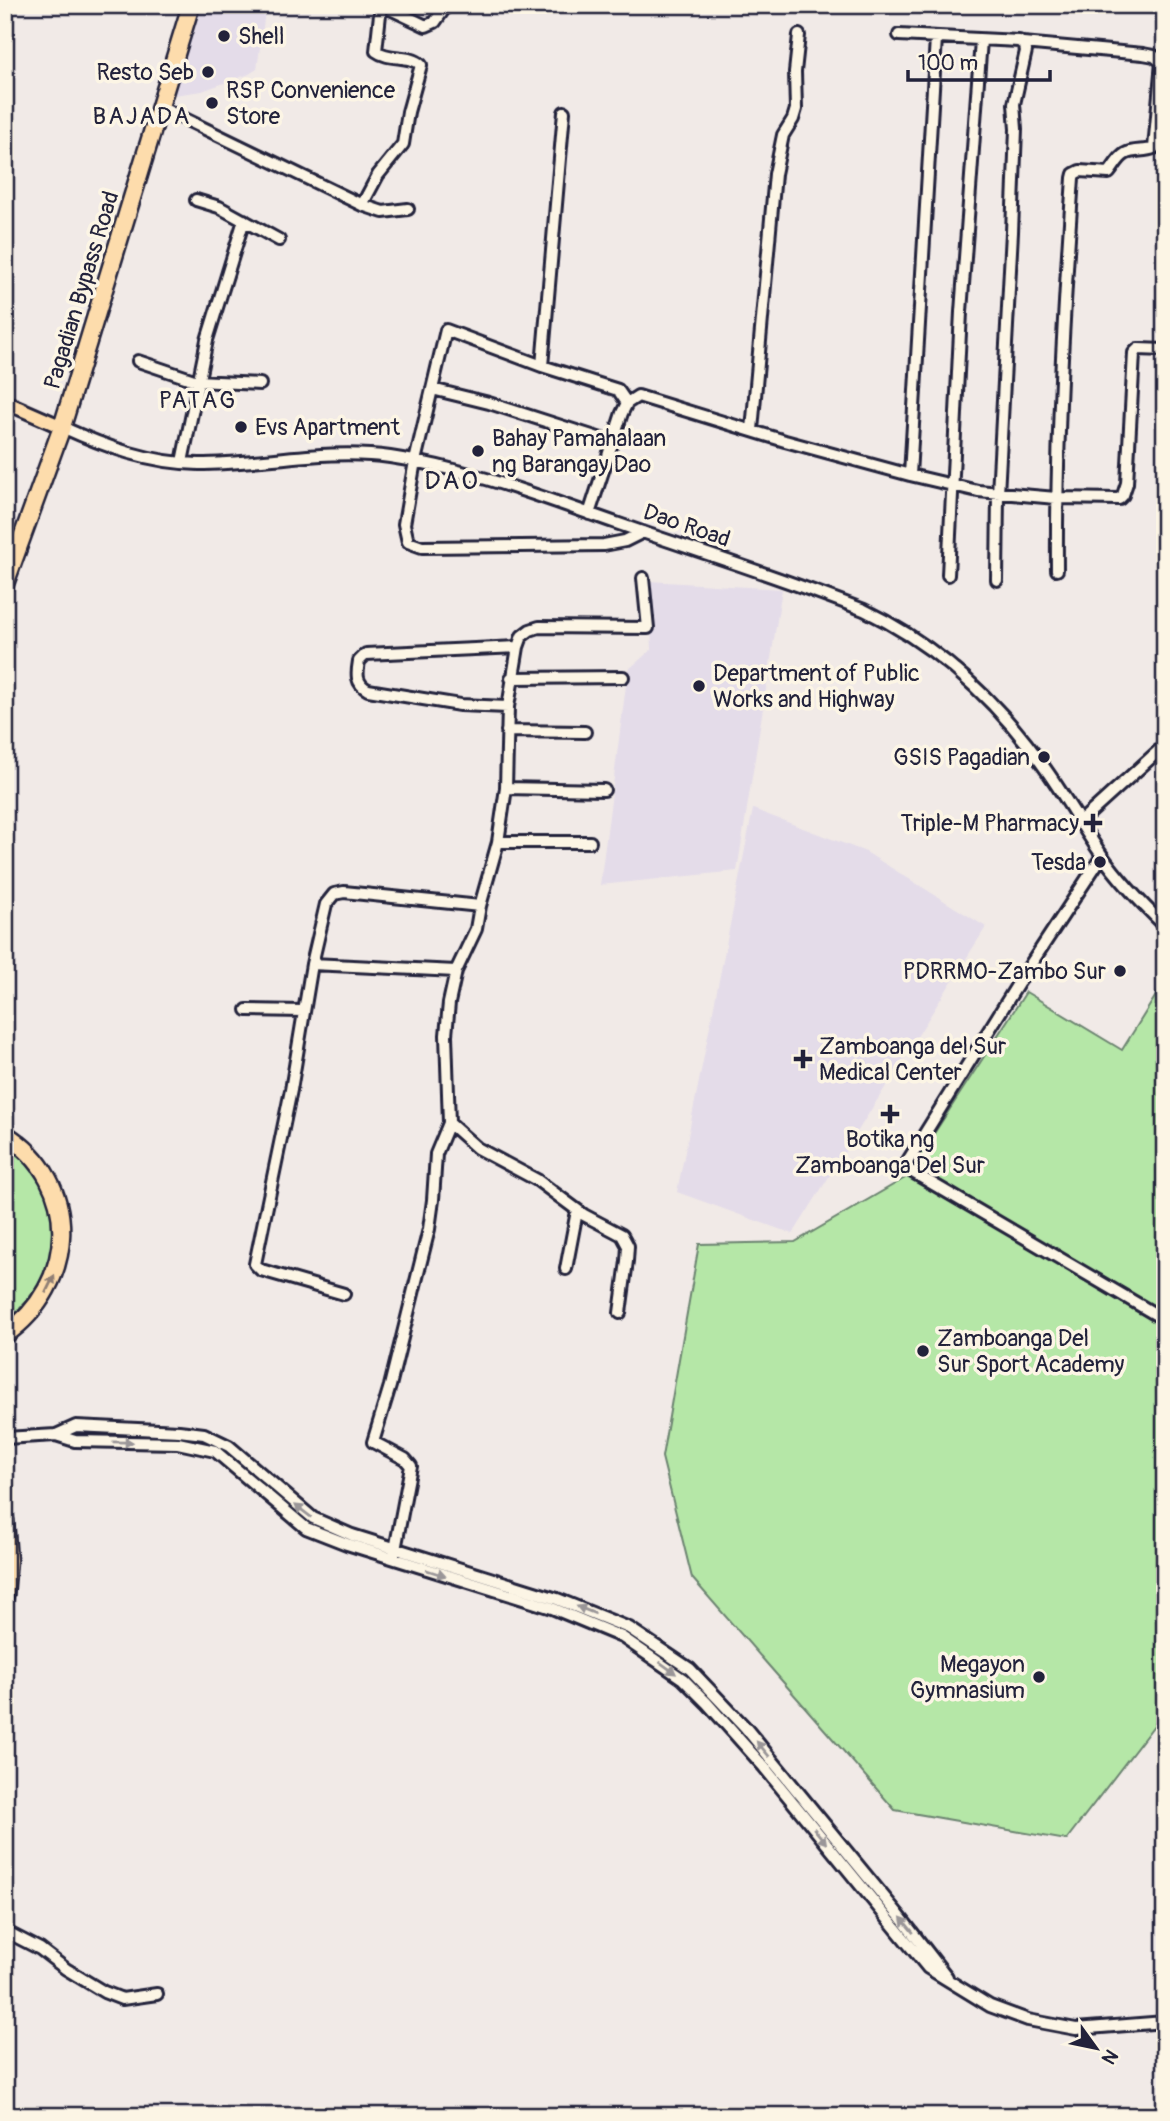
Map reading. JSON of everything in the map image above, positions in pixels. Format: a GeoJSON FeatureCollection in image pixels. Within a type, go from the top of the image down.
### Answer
{"type":"FeatureCollection","features":[{"type":"Feature","properties":{"kind":"highway","name":"Pagadian Bypass Road"},"geometry":{"type":"LineString","coordinates":[[5,584],[62,427],[191,5]]}},
{"type":"Feature","properties":{"kind":"highway"},"geometry":{"type":"LineString","coordinates":[[5,1134],[24,1148],[44,1172],[57,1200],[62,1231],[58,1262],[47,1291],[29,1316],[5,1335]]}},
{"type":"Feature","properties":{"kind":"highway"},"geometry":{"type":"LineString","coordinates":[[5,1520],[8,1560],[5,1595]]}},
{"type":"Feature","properties":{"kind":"main road"},"geometry":{"type":"LineString","coordinates":[[5,402],[62,427]]}},
{"type":"Feature","properties":{"kind":"street"},"geometry":{"type":"LineString","coordinates":[[362,205],[378,175],[403,144],[408,112],[421,65],[416,60],[377,53],[375,46],[381,5],[426,26],[435,22],[447,5]]}},
{"type":"Feature","properties":{"kind":"street"},"geometry":{"type":"LineString","coordinates":[[752,430],[775,174],[783,135],[796,109],[799,35]]}},
{"type":"Feature","properties":{"kind":"street"},"geometry":{"type":"LineString","coordinates":[[900,35],[1019,41],[1143,54],[1154,56],[1162,62],[1154,148],[1124,155],[1109,173],[1080,171],[1074,174],[1073,178],[1056,498],[1057,570]]}},
{"type":"Feature","properties":{"kind":"street"},"geometry":{"type":"LineString","coordinates":[[909,475],[936,38]]}},
{"type":"Feature","properties":{"kind":"street"},"geometry":{"type":"LineString","coordinates":[[948,575],[962,300],[981,40]]}},
{"type":"Feature","properties":{"kind":"street"},"geometry":{"type":"LineString","coordinates":[[997,580],[998,494],[1016,129],[1014,104],[1026,51],[1023,43]]}},
{"type":"Feature","properties":{"kind":"street"},"geometry":{"type":"LineString","coordinates":[[160,107],[362,205],[383,212],[408,209]]}},
{"type":"Feature","properties":{"kind":"street"},"geometry":{"type":"LineString","coordinates":[[542,366],[564,112]]}},
{"type":"Feature","properties":{"kind":"street"},"geometry":{"type":"LineString","coordinates":[[196,200],[244,220],[279,240]]}},
{"type":"Feature","properties":{"kind":"street"},"geometry":{"type":"LineString","coordinates":[[182,462],[197,380],[220,293],[244,220]]}},
{"type":"Feature","properties":{"kind":"street"},"geometry":{"type":"LineString","coordinates":[[627,403],[618,390],[542,366],[446,330],[415,461],[404,524],[408,542],[414,546],[604,545],[625,541],[643,532]]}},
{"type":"Feature","properties":{"kind":"street"},"geometry":{"type":"LineString","coordinates":[[589,514],[611,442],[627,403],[632,398],[643,396],[752,430],[952,485],[998,494],[1114,500],[1123,495],[1127,484],[1134,353],[1138,349],[1165,350]]}},
{"type":"Feature","properties":{"kind":"street"},"geometry":{"type":"LineString","coordinates":[[138,361],[197,380],[260,384]]}},
{"type":"Feature","properties":{"kind":"street"},"geometry":{"type":"LineString","coordinates":[[432,389],[489,403],[611,442]]}},
{"type":"Feature","properties":{"kind":"street","name":"Dao Road"},"geometry":{"type":"LineString","coordinates":[[62,427],[139,457],[182,462],[360,455],[415,461],[516,489],[829,596],[873,614],[950,663],[1000,713],[1049,774],[1102,856],[1165,926]]}},
{"type":"Feature","properties":{"kind":"street"},"geometry":{"type":"LineString","coordinates":[[394,1554],[411,1466],[405,1459],[373,1442],[390,1386],[429,1229],[436,1154],[449,1122],[446,1035],[449,1003],[456,971],[475,934],[498,842],[506,788],[508,707],[518,646],[522,636],[539,627],[648,628],[643,578]]}},
{"type":"Feature","properties":{"kind":"street"},"geometry":{"type":"LineString","coordinates":[[508,707],[460,705],[368,690],[362,687],[358,679],[359,661],[366,654],[518,646]]}},
{"type":"Feature","properties":{"kind":"street"},"geometry":{"type":"LineString","coordinates":[[511,678],[623,677]]}},
{"type":"Feature","properties":{"kind":"street"},"geometry":{"type":"LineString","coordinates":[[507,731],[585,732]]}},
{"type":"Feature","properties":{"kind":"street"},"geometry":{"type":"LineString","coordinates":[[1080,822],[1165,745]]}},
{"type":"Feature","properties":{"kind":"street"},"geometry":{"type":"LineString","coordinates":[[506,788],[604,790]]}},
{"type":"Feature","properties":{"kind":"street"},"geometry":{"type":"LineString","coordinates":[[498,842],[590,842]]}},
{"type":"Feature","properties":{"kind":"street"},"geometry":{"type":"LineString","coordinates":[[1102,856],[1019,982],[904,1167],[1165,1320]]}},
{"type":"Feature","properties":{"kind":"street"},"geometry":{"type":"LineString","coordinates":[[344,1294],[261,1270],[255,1264],[291,1090],[312,964],[326,904],[334,894],[344,892],[480,906]]}},
{"type":"Feature","properties":{"kind":"street"},"geometry":{"type":"LineString","coordinates":[[312,964],[456,971]]}},
{"type":"Feature","properties":{"kind":"street"},"geometry":{"type":"LineString","coordinates":[[247,1010],[303,1011]]}},
{"type":"Feature","properties":{"kind":"street"},"geometry":{"type":"LineString","coordinates":[[449,1122],[477,1148],[537,1180],[577,1211],[622,1235],[626,1241],[627,1261],[620,1313]]}},
{"type":"Feature","properties":{"kind":"street"},"geometry":{"type":"LineString","coordinates":[[566,1269],[577,1211]]}},
{"type":"Feature","properties":{"kind":"street"},"geometry":{"type":"LineString","coordinates":[[5,1438],[56,1435],[76,1426],[204,1434],[229,1446],[313,1518],[394,1554],[552,1608],[622,1637],[683,1679],[764,1767],[928,1968],[990,2006],[1028,2020],[1076,2029],[1165,2022]]}},
{"type":"Feature","properties":{"kind":"street"},"geometry":{"type":"LineString","coordinates":[[5,1931],[40,1949],[66,1969],[104,1992],[122,1999],[157,1994]]}},
{"type":"Feature","properties":{"kind":"shaded area"},"geometry":{"type":"Polygon","coordinates":[[[202,5],[266,5],[257,69],[202,91],[174,95],[202,5]]]}},
{"type":"Feature","properties":{"kind":"shaded area"},"geometry":{"type":"Polygon","coordinates":[[[649,581],[782,589],[737,871],[600,885],[628,670],[652,649],[649,581]]]}},
{"type":"Feature","properties":{"kind":"shaded area","name":"Zamboanga del Sur Medical Center"},"geometry":{"type":"Polygon","coordinates":[[[753,809],[866,852],[986,927],[793,1234],[677,1192],[753,809]]]}},
{"type":"Feature","properties":{"kind":"green space","name":"Zamboanga Del Sur Sport Academy"},"geometry":{"type":"Polygon","coordinates":[[[1165,981],[1165,1711],[1066,1840],[895,1810],[692,1578],[662,1457],[699,1244],[795,1242],[905,1178],[1026,992],[1122,1050],[1165,981]]]}},
{"type":"Feature","properties":{"kind":"green space"},"geometry":{"type":"Polygon","coordinates":[[[5,1141],[26,1161],[41,1183],[50,1206],[53,1231],[50,1256],[41,1280],[26,1302],[5,1322],[5,1141]]]}},
{"type":"Feature","properties":{"kind":"place","name":"Shell"},"geometry":{"type":"Point","coordinates":[224,36]}},
{"type":"Feature","properties":{"kind":"place","name":"Resto Seb"},"geometry":{"type":"Point","coordinates":[208,72]}},
{"type":"Feature","properties":{"kind":"place","name":"RSP Convenience Store"},"geometry":{"type":"Point","coordinates":[212,103]}},
{"type":"Feature","properties":{"kind":"place","name":"Evs Apartment"},"geometry":{"type":"Point","coordinates":[241,427]}},
{"type":"Feature","properties":{"kind":"place","name":"Bahay Pamahalaan ng Barangay Dao"},"geometry":{"type":"Point","coordinates":[478,451]}},
{"type":"Feature","properties":{"kind":"place","name":"Department of Public Works and Highway"},"geometry":{"type":"Point","coordinates":[699,686]}},
{"type":"Feature","properties":{"kind":"place","name":"GSIS Pagadian"},"geometry":{"type":"Point","coordinates":[1044,757]}},
{"type":"Feature","properties":{"kind":"place","name":"Triple-M Pharmacy"},"geometry":{"type":"Point","coordinates":[1093,823]}},
{"type":"Feature","properties":{"kind":"place","name":"Tesda"},"geometry":{"type":"Point","coordinates":[1100,862]}},
{"type":"Feature","properties":{"kind":"place","name":"PDRRMO-Zambo Sur"},"geometry":{"type":"Point","coordinates":[1120,971]}},
{"type":"Feature","properties":{"kind":"place","name":"Zamboanga del Sur Medical Center"},"geometry":{"type":"Point","coordinates":[803,1059]}},
{"type":"Feature","properties":{"kind":"place","name":"Botika ng Zamboanga Del Sur"},"geometry":{"type":"Point","coordinates":[890,1114]}},
{"type":"Feature","properties":{"kind":"place","name":"Zamboanga Del Sur Sport Academy"},"geometry":{"type":"Point","coordinates":[923,1351]}},
{"type":"Feature","properties":{"kind":"place","name":"Megayon Gymnasium"},"geometry":{"type":"Point","coordinates":[1039,1677]}},
{"type":"Feature","properties":{"kind":"district","name":"BAJADA"},"geometry":{"type":"Point","coordinates":[142,116]}},
{"type":"Feature","properties":{"kind":"district","name":"PATAG"},"geometry":{"type":"Point","coordinates":[198,400]}},
{"type":"Feature","properties":{"kind":"district","name":"DAO"},"geometry":{"type":"Point","coordinates":[452,480]}}]}
